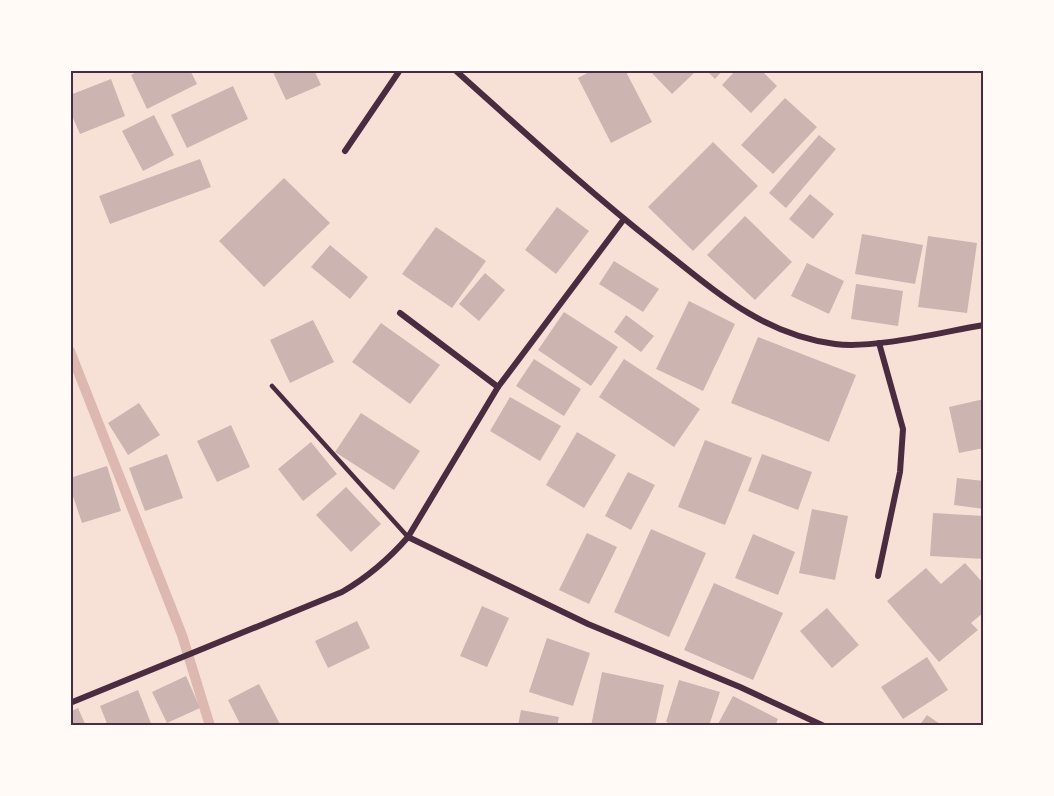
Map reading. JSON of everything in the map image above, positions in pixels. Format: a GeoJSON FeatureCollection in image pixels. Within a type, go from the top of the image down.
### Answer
{"type":"FeatureCollection","features":[{"type":"Feature","properties":{"kind":"street"},"geometry":{"type":"LineString","coordinates":[[345,151],[400,70]]}},
{"type":"Feature","properties":{"kind":"street"},"geometry":{"type":"LineString","coordinates":[[455,70],[624,219],[733,305],[759,320],[782,331],[810,340],[838,344],[879,343],[984,325]]}},
{"type":"Feature","properties":{"kind":"street"},"geometry":{"type":"LineString","coordinates":[[70,704],[342,592],[373,573],[390,559],[408,537],[498,387],[624,219]]}},
{"type":"Feature","properties":{"kind":"street"},"geometry":{"type":"LineString","coordinates":[[400,313],[498,387]]}},
{"type":"Feature","properties":{"kind":"street"},"geometry":{"type":"LineString","coordinates":[[878,576],[900,472],[903,429],[879,343]]}},
{"type":"Feature","properties":{"kind":"street"},"geometry":{"type":"LineString","coordinates":[[408,537],[588,624],[825,726]]}},
{"type":"Feature","properties":{"kind":"street"},"geometry":{"type":"LineString","coordinates":[[808,726],[815,720]]}},
{"type":"Feature","properties":{"kind":"lane"},"geometry":{"type":"LineString","coordinates":[[272,386],[408,537]]}},
{"type":"Feature","properties":{"kind":"building"},"geometry":{"type":"Polygon","coordinates":[[[140,70],[190,70],[197,84],[147,109],[131,75],[140,70]]]}},
{"type":"Feature","properties":{"kind":"building"},"geometry":{"type":"Polygon","coordinates":[[[272,70],[314,70],[321,85],[286,100],[272,70]]]}},
{"type":"Feature","properties":{"kind":"building"},"geometry":{"type":"Polygon","coordinates":[[[593,70],[625,70],[652,122],[611,143],[578,78],[593,70]]]}},
{"type":"Feature","properties":{"kind":"building"},"geometry":{"type":"Polygon","coordinates":[[[649,70],[692,70],[694,73],[672,94],[649,70]]]}},
{"type":"Feature","properties":{"kind":"building"},"geometry":{"type":"Polygon","coordinates":[[[706,70],[723,70],[715,79],[706,70]]]}},
{"type":"Feature","properties":{"kind":"building"},"geometry":{"type":"Polygon","coordinates":[[[736,70],[761,70],[777,86],[751,113],[722,85],[736,70]]]}},
{"type":"Feature","properties":{"kind":"building"},"geometry":{"type":"Polygon","coordinates":[[[111,79],[125,116],[80,134],[70,111],[70,95],[111,79]]]}},
{"type":"Feature","properties":{"kind":"building"},"geometry":{"type":"Polygon","coordinates":[[[233,86],[248,119],[187,148],[171,115],[233,86]]]}},
{"type":"Feature","properties":{"kind":"building"},"geometry":{"type":"Polygon","coordinates":[[[785,98],[817,127],[773,174],[741,145],[785,98]]]}},
{"type":"Feature","properties":{"kind":"building"},"geometry":{"type":"Polygon","coordinates":[[[154,115],[174,155],[143,171],[122,131],[154,115]]]}},
{"type":"Feature","properties":{"kind":"building"},"geometry":{"type":"Polygon","coordinates":[[[819,135],[836,149],[786,208],[769,193],[819,135]]]}},
{"type":"Feature","properties":{"kind":"building"},"geometry":{"type":"Polygon","coordinates":[[[713,142],[758,186],[693,251],[648,207],[713,142]]]}},
{"type":"Feature","properties":{"kind":"building"},"geometry":{"type":"Polygon","coordinates":[[[200,159],[211,187],[110,224],[99,196],[200,159]]]}},
{"type":"Feature","properties":{"kind":"building"},"geometry":{"type":"Polygon","coordinates":[[[284,178],[330,223],[264,287],[219,241],[284,178]]]}},
{"type":"Feature","properties":{"kind":"building"},"geometry":{"type":"Polygon","coordinates":[[[810,194],[834,214],[813,239],[789,219],[810,194]]]}},
{"type":"Feature","properties":{"kind":"building"},"geometry":{"type":"Polygon","coordinates":[[[557,207],[589,231],[556,274],[525,250],[557,207]]]}},
{"type":"Feature","properties":{"kind":"building"},"geometry":{"type":"Polygon","coordinates":[[[745,216],[792,262],[755,300],[707,255],[745,216]]]}},
{"type":"Feature","properties":{"kind":"building"},"geometry":{"type":"Polygon","coordinates":[[[436,227],[486,261],[452,308],[402,274],[436,227]]]}},
{"type":"Feature","properties":{"kind":"building"},"geometry":{"type":"Polygon","coordinates":[[[862,234],[923,245],[915,284],[855,274],[862,234]]]}},
{"type":"Feature","properties":{"kind":"building"},"geometry":{"type":"Polygon","coordinates":[[[928,236],[977,243],[967,313],[918,307],[928,236]]]}},
{"type":"Feature","properties":{"kind":"building"},"geometry":{"type":"Polygon","coordinates":[[[330,245],[368,277],[350,299],[311,267],[330,245]]]}},
{"type":"Feature","properties":{"kind":"building"},"geometry":{"type":"Polygon","coordinates":[[[614,261],[659,289],[643,312],[599,284],[614,261]]]}},
{"type":"Feature","properties":{"kind":"building"},"geometry":{"type":"Polygon","coordinates":[[[807,263],[844,281],[829,314],[791,296],[807,263]]]}},
{"type":"Feature","properties":{"kind":"building"},"geometry":{"type":"Polygon","coordinates":[[[485,273],[505,290],[479,321],[459,304],[485,273]]]}},
{"type":"Feature","properties":{"kind":"building"},"geometry":{"type":"Polygon","coordinates":[[[856,284],[903,291],[898,326],[851,319],[856,284]]]}},
{"type":"Feature","properties":{"kind":"building"},"geometry":{"type":"Polygon","coordinates":[[[689,301],[735,324],[703,391],[656,369],[689,301]]]}},
{"type":"Feature","properties":{"kind":"building"},"geometry":{"type":"Polygon","coordinates":[[[564,312],[618,347],[591,386],[538,350],[564,312]]]}},
{"type":"Feature","properties":{"kind":"building"},"geometry":{"type":"Polygon","coordinates":[[[626,315],[654,336],[641,352],[614,332],[626,315]]]}},
{"type":"Feature","properties":{"kind":"building"},"geometry":{"type":"Polygon","coordinates":[[[313,320],[334,362],[290,383],[270,340],[313,320]]]}},
{"type":"Feature","properties":{"kind":"building"},"geometry":{"type":"Polygon","coordinates":[[[381,323],[440,365],[410,404],[352,362],[381,323]]]}},
{"type":"Feature","properties":{"kind":"building"},"geometry":{"type":"Polygon","coordinates":[[[758,337],[856,375],[829,442],[731,403],[758,337]]]}},
{"type":"Feature","properties":{"kind":"building"},"geometry":{"type":"Polygon","coordinates":[[[534,359],[581,389],[564,416],[516,386],[534,359]]]}},
{"type":"Feature","properties":{"kind":"building"},"geometry":{"type":"Polygon","coordinates":[[[624,359],[700,409],[674,447],[599,397],[624,359]]]}},
{"type":"Feature","properties":{"kind":"building"},"geometry":{"type":"Polygon","coordinates":[[[510,397],[561,426],[540,461],[490,431],[510,397]]]}},
{"type":"Feature","properties":{"kind":"building"},"geometry":{"type":"Polygon","coordinates":[[[984,399],[984,448],[959,453],[949,407],[984,399]]]}},
{"type":"Feature","properties":{"kind":"building"},"geometry":{"type":"Polygon","coordinates":[[[139,403],[160,435],[128,455],[108,423],[139,403]]]}},
{"type":"Feature","properties":{"kind":"building"},"geometry":{"type":"Polygon","coordinates":[[[361,413],[420,451],[394,490],[335,452],[361,413]]]}},
{"type":"Feature","properties":{"kind":"building"},"geometry":{"type":"Polygon","coordinates":[[[231,425],[250,467],[217,482],[197,441],[231,425]]]}},
{"type":"Feature","properties":{"kind":"building"},"geometry":{"type":"Polygon","coordinates":[[[577,432],[616,455],[584,508],[546,485],[577,432]]]}},
{"type":"Feature","properties":{"kind":"building"},"geometry":{"type":"Polygon","coordinates":[[[705,440],[752,458],[725,525],[678,507],[705,440]]]}},
{"type":"Feature","properties":{"kind":"building"},"geometry":{"type":"Polygon","coordinates":[[[311,442],[337,474],[303,501],[278,469],[311,442]]]}},
{"type":"Feature","properties":{"kind":"building"},"geometry":{"type":"Polygon","coordinates":[[[167,454],[183,498],[145,511],[129,468],[167,454]]]}},
{"type":"Feature","properties":{"kind":"building"},"geometry":{"type":"Polygon","coordinates":[[[762,454],[812,472],[798,510],[748,491],[762,454]]]}},
{"type":"Feature","properties":{"kind":"building"},"geometry":{"type":"Polygon","coordinates":[[[107,466],[121,511],[82,523],[70,487],[70,478],[107,466]]]}},
{"type":"Feature","properties":{"kind":"building"},"geometry":{"type":"Polygon","coordinates":[[[628,472],[655,485],[631,530],[605,516],[628,472]]]}},
{"type":"Feature","properties":{"kind":"building"},"geometry":{"type":"Polygon","coordinates":[[[957,478],[984,481],[984,509],[954,505],[957,478]]]}},
{"type":"Feature","properties":{"kind":"building"},"geometry":{"type":"Polygon","coordinates":[[[346,487],[381,524],[351,552],[316,515],[346,487]]]}},
{"type":"Feature","properties":{"kind":"building"},"geometry":{"type":"Polygon","coordinates":[[[812,509],[848,516],[835,580],[799,573],[812,509]]]}},
{"type":"Feature","properties":{"kind":"building"},"geometry":{"type":"Polygon","coordinates":[[[933,513],[984,516],[984,559],[930,556],[933,513]]]}},
{"type":"Feature","properties":{"kind":"building"},"geometry":{"type":"Polygon","coordinates":[[[651,529],[706,553],[669,637],[614,612],[651,529]]]}},
{"type":"Feature","properties":{"kind":"building"},"geometry":{"type":"Polygon","coordinates":[[[587,533],[617,547],[589,604],[559,590],[587,533]]]}},
{"type":"Feature","properties":{"kind":"building"},"geometry":{"type":"Polygon","coordinates":[[[753,534],[795,552],[778,595],[735,578],[753,534]]]}},
{"type":"Feature","properties":{"kind":"building"},"geometry":{"type":"Polygon","coordinates":[[[965,563],[984,584],[984,612],[971,623],[978,630],[939,662],[887,601],[926,568],[941,584],[965,563]]]}},
{"type":"Feature","properties":{"kind":"building"},"geometry":{"type":"Polygon","coordinates":[[[714,583],[783,613],[753,680],[684,650],[714,583]]]}},
{"type":"Feature","properties":{"kind":"building"},"geometry":{"type":"Polygon","coordinates":[[[482,606],[509,618],[487,667],[460,656],[482,606]]]}},
{"type":"Feature","properties":{"kind":"building"},"geometry":{"type":"Polygon","coordinates":[[[827,608],[859,645],[832,668],[800,631],[827,608]]]}},
{"type":"Feature","properties":{"kind":"building"},"geometry":{"type":"Polygon","coordinates":[[[357,621],[370,648],[328,668],[315,641],[357,621]]]}},
{"type":"Feature","properties":{"kind":"building"},"geometry":{"type":"Polygon","coordinates":[[[547,638],[590,653],[573,706],[529,692],[547,638]]]}},
{"type":"Feature","properties":{"kind":"building"},"geometry":{"type":"Polygon","coordinates":[[[927,657],[948,690],[903,719],[881,687],[927,657]]]}},
{"type":"Feature","properties":{"kind":"building"},"geometry":{"type":"Polygon","coordinates":[[[602,672],[664,685],[655,726],[591,726],[602,672]]]}},
{"type":"Feature","properties":{"kind":"building"},"geometry":{"type":"Polygon","coordinates":[[[186,676],[200,708],[167,723],[152,692],[186,676]]]}},
{"type":"Feature","properties":{"kind":"building"},"geometry":{"type":"Polygon","coordinates":[[[679,680],[720,692],[709,726],[679,726],[666,722],[679,680]]]}},
{"type":"Feature","properties":{"kind":"building"},"geometry":{"type":"Polygon","coordinates":[[[259,684],[281,726],[241,726],[228,700],[259,684]]]}},
{"type":"Feature","properties":{"kind":"building"},"geometry":{"type":"Polygon","coordinates":[[[138,690],[152,726],[108,726],[100,706],[138,690]]]}},
{"type":"Feature","properties":{"kind":"building"},"geometry":{"type":"Polygon","coordinates":[[[733,696],[778,719],[775,726],[717,726],[733,696]]]}},
{"type":"Feature","properties":{"kind":"building"},"geometry":{"type":"Polygon","coordinates":[[[78,708],[86,726],[70,726],[70,712],[78,708]]]}},
{"type":"Feature","properties":{"kind":"building"},"geometry":{"type":"Polygon","coordinates":[[[521,710],[559,717],[557,726],[518,726],[521,710]]]}},
{"type":"Feature","properties":{"kind":"building"},"geometry":{"type":"Polygon","coordinates":[[[927,715],[943,726],[919,726],[927,715]]]}},
{"type":"Feature","properties":{"kind":"waterway"},"geometry":{"type":"LineString","coordinates":[[70,351],[182,635],[210,726]]}}]}
